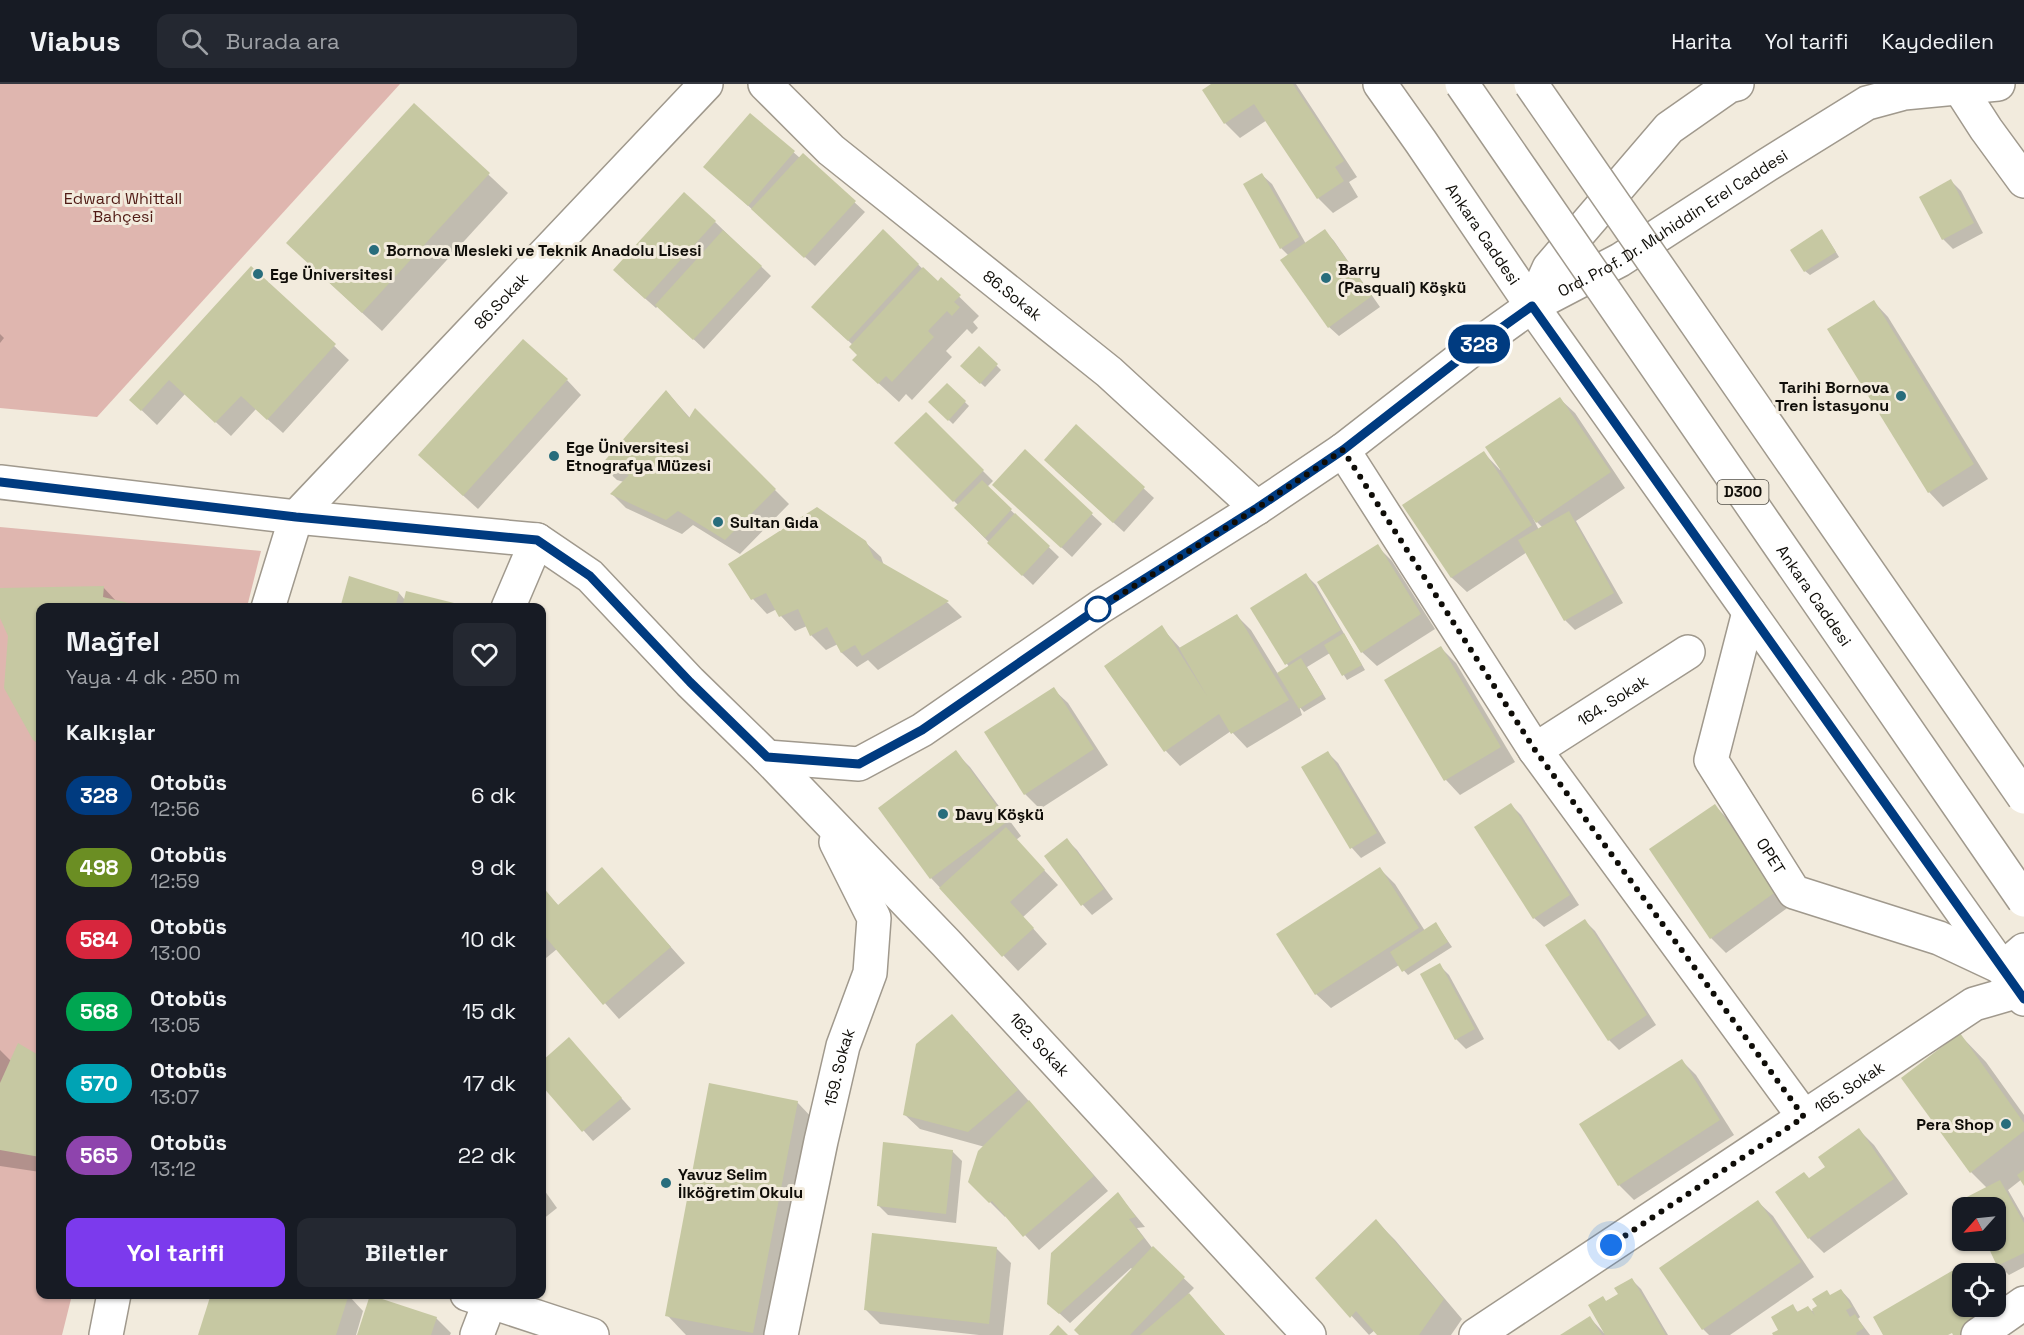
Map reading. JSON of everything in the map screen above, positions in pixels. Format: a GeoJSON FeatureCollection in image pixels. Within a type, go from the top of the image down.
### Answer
{"type":"FeatureCollection","features":[{"type":"Feature","properties":{"kind":"main road","name":"86.Sokak"},"geometry":{"type":"LineString","coordinates":[[296,517],[706,84]]}},
{"type":"Feature","properties":{"kind":"main road","name":"86.Sokak"},"geometry":{"type":"LineString","coordinates":[[765,84],[831,150],[1109,372],[1257,508]]}},
{"type":"Feature","properties":{"kind":"main road","name":"Ankara Caddesi"},"geometry":{"type":"LineString","coordinates":[[1380,84],[1532,306],[1749,612],[2017,977]]}},
{"type":"Feature","properties":{"kind":"main road"},"geometry":{"type":"LineString","coordinates":[[1399,84],[1421,142]]}},
{"type":"Feature","properties":{"kind":"main road","name":"Ankara Caddesi"},"geometry":{"type":"LineString","coordinates":[[1462,84],[2024,900]]}},
{"type":"Feature","properties":{"kind":"main road"},"geometry":{"type":"LineString","coordinates":[[1531,84],[2024,797]]}},
{"type":"Feature","properties":{"kind":"main road","name":"Ord. Prof. Dr. Muhiddin Erel Caddesi"},"geometry":{"type":"LineString","coordinates":[[1532,306],[1620,260],[1867,103],[1904,93],[1958,86],[1998,84]]}},
{"type":"Feature","properties":{"kind":"main road","name":"Ord. Prof. Dr. Muhiddin Erel Caddesi"},"geometry":{"type":"LineString","coordinates":[[1532,306],[1550,268],[1669,128],[1730,85]]}},
{"type":"Feature","properties":{"kind":"main road"},"geometry":{"type":"LineString","coordinates":[[1958,86],[2024,180]]}},
{"type":"Feature","properties":{"kind":"main road"},"geometry":{"type":"LineString","coordinates":[[767,757],[859,764],[922,730],[1100,607],[1257,508],[1343,450],[1483,341],[1532,306]]}},
{"type":"Feature","properties":{"kind":"main road"},"geometry":{"type":"LineString","coordinates":[[1343,450],[1535,750],[1804,1117]]}},
{"type":"Feature","properties":{"kind":"main road"},"geometry":{"type":"LineString","coordinates":[[0,482],[296,517],[537,540],[510,603]]}},
{"type":"Feature","properties":{"kind":"main road"},"geometry":{"type":"LineString","coordinates":[[270,603],[296,517]]}},
{"type":"Feature","properties":{"kind":"main road","name":"162. Sokak"},"geometry":{"type":"LineString","coordinates":[[537,540],[590,576],[690,682],[820,811],[946,943],[1309,1335]]}},
{"type":"Feature","properties":{"kind":"main road","name":"OPET"},"geometry":{"type":"LineString","coordinates":[[1749,612],[1711,760],[1794,892],[1939,938],[2017,977]]}},
{"type":"Feature","properties":{"kind":"main road","name":"164. Sokak"},"geometry":{"type":"LineString","coordinates":[[1535,750],[1688,652]]}},
{"type":"Feature","properties":{"kind":"main road","name":"159. Sokak"},"geometry":{"type":"LineString","coordinates":[[781,1335],[820,1141],[843,1046],[870,973],[871,962],[874,918],[820,811]]}},
{"type":"Feature","properties":{"kind":"main road","name":"165. Sokak"},"geometry":{"type":"LineString","coordinates":[[1476,1335],[2017,977]]}},
{"type":"Feature","properties":{"kind":"main road"},"geometry":{"type":"LineString","coordinates":[[106,1335],[113,1299]]}},
{"type":"Feature","properties":{"kind":"main road"},"geometry":{"type":"LineString","coordinates":[[477,1335],[478,1299]]}},
{"type":"Feature","properties":{"kind":"main road"},"geometry":{"type":"LineString","coordinates":[[481,1299],[592,1335]]}},
{"type":"Feature","properties":{"kind":"main road"},"geometry":{"type":"LineString","coordinates":[[1978,1335],[2024,1303]]}},
{"type":"Feature","properties":{"kind":"green space","name":"Edward Whittall Bahçesi"},"geometry":{"type":"Polygon","coordinates":[[[0,84],[400,84],[97,417],[0,408],[0,84]]]}},
{"type":"Feature","properties":{"kind":"green space"},"geometry":{"type":"Polygon","coordinates":[[[0,527],[261,551],[248,603],[36,603],[36,1299],[71,1299],[62,1335],[0,1335],[0,527]]]}},
{"type":"Feature","properties":{"kind":"building"},"geometry":{"type":"Polygon","coordinates":[[[1211,84],[1293,84],[1344,161],[1335,167],[1344,181],[1317,199],[1254,104],[1224,124],[1202,90],[1211,84]]]}},
{"type":"Feature","properties":{"kind":"building","name":"Bornova Mesleki ve Teknik Anadolu Lisesi"},"geometry":{"type":"Polygon","coordinates":[[[414,103],[490,173],[362,313],[286,243],[414,103]]]}},
{"type":"Feature","properties":{"kind":"building"},"geometry":{"type":"Polygon","coordinates":[[[750,113],[795,151],[748,206],[703,167],[750,113]]]}},
{"type":"Feature","properties":{"kind":"building"},"geometry":{"type":"Polygon","coordinates":[[[803,153],[856,201],[804,258],[751,209],[803,153]]]}},
{"type":"Feature","properties":{"kind":"building"},"geometry":{"type":"Polygon","coordinates":[[[1262,173],[1299,237],[1280,249],[1243,184],[1262,173]]]}},
{"type":"Feature","properties":{"kind":"building"},"geometry":{"type":"Polygon","coordinates":[[[1951,179],[1974,223],[1942,240],[1919,197],[1951,179]]]}},
{"type":"Feature","properties":{"kind":"building"},"geometry":{"type":"Polygon","coordinates":[[[684,192],[716,221],[645,299],[613,270],[684,192]]]}},
{"type":"Feature","properties":{"kind":"building"},"geometry":{"type":"Polygon","coordinates":[[[883,229],[919,264],[848,341],[811,307],[883,229]]]}},
{"type":"Feature","properties":{"kind":"building","name":"Barry (Pasquali) Köşkü"},"geometry":{"type":"Polygon","coordinates":[[[1325,229],[1372,296],[1328,328],[1280,260],[1325,229]]]}},
{"type":"Feature","properties":{"kind":"building"},"geometry":{"type":"Polygon","coordinates":[[[1822,229],[1836,252],[1804,272],[1790,250],[1822,229]]]}},
{"type":"Feature","properties":{"kind":"building"},"geometry":{"type":"Polygon","coordinates":[[[723,230],[762,266],[693,340],[655,305],[723,230]]]}},
{"type":"Feature","properties":{"kind":"building"},"geometry":{"type":"Polygon","coordinates":[[[251,266],[336,344],[267,420],[241,396],[215,423],[169,380],[141,411],[129,400],[251,266]]]}},
{"type":"Feature","properties":{"kind":"building"},"geometry":{"type":"Polygon","coordinates":[[[923,267],[938,281],[941,277],[961,295],[954,302],[960,307],[952,316],[947,311],[928,331],[934,337],[892,382],[886,376],[878,384],[852,360],[857,355],[849,347],[923,267]]]}},
{"type":"Feature","properties":{"kind":"building","name":"Tarihi Bornova Tren İstasyonu"},"geometry":{"type":"Polygon","coordinates":[[[1874,300],[1974,464],[1928,493],[1827,329],[1874,300]]]}},
{"type":"Feature","properties":{"kind":"building"},"geometry":{"type":"Polygon","coordinates":[[[523,339],[568,379],[463,496],[418,455],[523,339]]]}},
{"type":"Feature","properties":{"kind":"building"},"geometry":{"type":"Polygon","coordinates":[[[979,346],[998,364],[980,384],[960,366],[979,346]]]}},
{"type":"Feature","properties":{"kind":"building"},"geometry":{"type":"Polygon","coordinates":[[[947,383],[966,401],[948,421],[928,402],[947,383]]]}},
{"type":"Feature","properties":{"kind":"building"},"geometry":{"type":"Polygon","coordinates":[[[666,390],[689,418],[695,408],[776,489],[725,540],[678,511],[666,520],[610,494],[629,475],[600,466],[666,390]]]}},
{"type":"Feature","properties":{"kind":"building"},"geometry":{"type":"Polygon","coordinates":[[[1560,397],[1611,472],[1536,523],[1485,447],[1560,397]]]}},
{"type":"Feature","properties":{"kind":"building"},"geometry":{"type":"Polygon","coordinates":[[[926,412],[984,470],[953,502],[894,443],[926,412]]]}},
{"type":"Feature","properties":{"kind":"building"},"geometry":{"type":"Polygon","coordinates":[[[1076,424],[1145,487],[1113,523],[1044,460],[1076,424]]]}},
{"type":"Feature","properties":{"kind":"building"},"geometry":{"type":"Polygon","coordinates":[[[1025,449],[1093,513],[1061,548],[992,485],[1025,449]]]}},
{"type":"Feature","properties":{"kind":"building"},"geometry":{"type":"Polygon","coordinates":[[[1484,451],[1532,525],[1451,578],[1402,505],[1484,451]]]}},
{"type":"Feature","properties":{"kind":"building"},"geometry":{"type":"Polygon","coordinates":[[[982,480],[1012,509],[985,538],[954,508],[982,480]]]}},
{"type":"Feature","properties":{"kind":"building"},"geometry":{"type":"Polygon","coordinates":[[[817,507],[866,541],[874,558],[949,601],[862,656],[855,645],[841,653],[827,627],[810,636],[798,609],[779,617],[766,593],[751,600],[728,564],[817,507]]]}},
{"type":"Feature","properties":{"kind":"building"},"geometry":{"type":"Polygon","coordinates":[[[1569,511],[1614,593],[1564,621],[1518,540],[1569,511]]]}},
{"type":"Feature","properties":{"kind":"building"},"geometry":{"type":"Polygon","coordinates":[[[1015,513],[1050,546],[1022,576],[987,543],[1015,513]]]}},
{"type":"Feature","properties":{"kind":"building"},"geometry":{"type":"Polygon","coordinates":[[[1378,544],[1421,614],[1361,653],[1317,582],[1378,544]]]}},
{"type":"Feature","properties":{"kind":"building"},"geometry":{"type":"Polygon","coordinates":[[[1306,573],[1341,630],[1285,665],[1250,608],[1306,573]]]}},
{"type":"Feature","properties":{"kind":"building"},"geometry":{"type":"Polygon","coordinates":[[[349,576],[399,592],[396,603],[341,603],[349,576]]]}},
{"type":"Feature","properties":{"kind":"building"},"geometry":{"type":"Polygon","coordinates":[[[104,586],[103,597],[129,603],[36,603],[36,742],[4,688],[8,636],[0,618],[0,588],[104,586]]]}},
{"type":"Feature","properties":{"kind":"building"},"geometry":{"type":"Polygon","coordinates":[[[406,591],[454,603],[403,603],[406,591]]]}},
{"type":"Feature","properties":{"kind":"building"},"geometry":{"type":"Polygon","coordinates":[[[1237,614],[1289,700],[1231,734],[1219,714],[1164,752],[1104,666],[1162,625],[1207,696],[1179,648],[1237,614]]]}},
{"type":"Feature","properties":{"kind":"building"},"geometry":{"type":"Polygon","coordinates":[[[1344,633],[1362,665],[1342,676],[1324,645],[1344,633]]]}},
{"type":"Feature","properties":{"kind":"building"},"geometry":{"type":"Polygon","coordinates":[[[1441,646],[1501,747],[1444,781],[1384,680],[1441,646]]]}},
{"type":"Feature","properties":{"kind":"building"},"geometry":{"type":"Polygon","coordinates":[[[1301,658],[1323,694],[1299,709],[1277,673],[1301,658]]]}},
{"type":"Feature","properties":{"kind":"building"},"geometry":{"type":"Polygon","coordinates":[[[1054,687],[1094,749],[1024,795],[984,732],[1054,687]]]}},
{"type":"Feature","properties":{"kind":"building","name":"Davy Köşkü"},"geometry":{"type":"Polygon","coordinates":[[[956,750],[1008,821],[930,879],[878,808],[956,750]]]}},
{"type":"Feature","properties":{"kind":"building"},"geometry":{"type":"Polygon","coordinates":[[[1328,751],[1377,833],[1350,849],[1301,767],[1328,751]]]}},
{"type":"Feature","properties":{"kind":"building"},"geometry":{"type":"Polygon","coordinates":[[[1511,803],[1570,895],[1533,919],[1474,827],[1511,803]]]}},
{"type":"Feature","properties":{"kind":"building"},"geometry":{"type":"Polygon","coordinates":[[[1715,804],[1777,891],[1710,939],[1649,849],[1715,804]]]}},
{"type":"Feature","properties":{"kind":"building"},"geometry":{"type":"Polygon","coordinates":[[[1006,827],[1045,870],[1010,902],[1034,928],[1002,957],[939,888],[1006,827]]]}},
{"type":"Feature","properties":{"kind":"building"},"geometry":{"type":"Polygon","coordinates":[[[1067,838],[1104,889],[1081,906],[1044,856],[1067,838]]]}},
{"type":"Feature","properties":{"kind":"building"},"geometry":{"type":"Polygon","coordinates":[[[602,867],[671,947],[603,1005],[546,938],[546,891],[558,905],[602,867]]]}},
{"type":"Feature","properties":{"kind":"building"},"geometry":{"type":"Polygon","coordinates":[[[1380,867],[1419,928],[1315,995],[1276,934],[1380,867]]]}},
{"type":"Feature","properties":{"kind":"building"},"geometry":{"type":"Polygon","coordinates":[[[1585,919],[1647,1015],[1608,1041],[1545,945],[1585,919]]]}},
{"type":"Feature","properties":{"kind":"building"},"geometry":{"type":"Polygon","coordinates":[[[1436,922],[1448,942],[1402,972],[1390,952],[1436,922]]]}},
{"type":"Feature","properties":{"kind":"building"},"geometry":{"type":"Polygon","coordinates":[[[1440,963],[1475,1029],[1455,1040],[1420,974],[1440,963]]]}},
{"type":"Feature","properties":{"kind":"building"},"geometry":{"type":"Polygon","coordinates":[[[952,1014],[1018,1090],[968,1132],[903,1115],[916,1044],[952,1014]]]}},
{"type":"Feature","properties":{"kind":"building"},"geometry":{"type":"Polygon","coordinates":[[[1960,1033],[2024,1123],[2024,1131],[1970,1173],[1901,1078],[1960,1033]]]}},
{"type":"Feature","properties":{"kind":"building"},"geometry":{"type":"Polygon","coordinates":[[[569,1037],[622,1098],[582,1132],[546,1091],[546,1057],[569,1037]]]}},
{"type":"Feature","properties":{"kind":"building"},"geometry":{"type":"Polygon","coordinates":[[[18,1043],[36,1054],[36,1156],[0,1150],[0,1083],[18,1043]]]}},
{"type":"Feature","properties":{"kind":"building"},"geometry":{"type":"Polygon","coordinates":[[[1682,1059],[1720,1120],[1618,1186],[1579,1124],[1682,1059]]]}},
{"type":"Feature","properties":{"kind":"building"},"geometry":{"type":"Polygon","coordinates":[[[709,1083],[798,1101],[753,1333],[665,1316],[709,1083]]]}},
{"type":"Feature","properties":{"kind":"building"},"geometry":{"type":"Polygon","coordinates":[[[1029,1100],[1094,1176],[1023,1237],[992,1201],[989,1203],[968,1182],[978,1151],[1029,1100]]]}},
{"type":"Feature","properties":{"kind":"building"},"geometry":{"type":"Polygon","coordinates":[[[1859,1128],[1894,1179],[1808,1239],[1775,1192],[1804,1172],[1809,1178],[1825,1167],[1818,1157],[1859,1128]]]}},
{"type":"Feature","properties":{"kind":"building"},"geometry":{"type":"Polygon","coordinates":[[[883,1142],[953,1150],[946,1214],[877,1206],[883,1142]]]}},
{"type":"Feature","properties":{"kind":"building"},"geometry":{"type":"Polygon","coordinates":[[[2024,1170],[2024,1186],[2017,1175],[2024,1170]]]}},
{"type":"Feature","properties":{"kind":"building"},"geometry":{"type":"Polygon","coordinates":[[[2000,1180],[2024,1223],[2024,1253],[2003,1263],[1996,1263],[1990,1251],[2006,1251],[2006,1197],[1967,1197],[2000,1180]]]}},
{"type":"Feature","properties":{"kind":"building"},"geometry":{"type":"Polygon","coordinates":[[[1118,1192],[1136,1217],[1129,1219],[1144,1238],[1059,1314],[1047,1304],[1051,1253],[1118,1192]]]}},
{"type":"Feature","properties":{"kind":"building"},"geometry":{"type":"Polygon","coordinates":[[[1758,1200],[1801,1262],[1702,1330],[1659,1268],[1758,1200]]]}},
{"type":"Feature","properties":{"kind":"building"},"geometry":{"type":"Polygon","coordinates":[[[1376,1219],[1444,1299],[1419,1335],[1377,1335],[1356,1311],[1350,1318],[1315,1278],[1376,1219]]]}},
{"type":"Feature","properties":{"kind":"building"},"geometry":{"type":"Polygon","coordinates":[[[872,1233],[997,1247],[989,1324],[864,1310],[872,1233]]]}},
{"type":"Feature","properties":{"kind":"building"},"geometry":{"type":"Polygon","coordinates":[[[1153,1246],[1185,1277],[1130,1335],[1079,1335],[1074,1330],[1153,1246]]]}},
{"type":"Feature","properties":{"kind":"building"},"geometry":{"type":"Polygon","coordinates":[[[1952,1271],[1952,1317],[1992,1317],[1994,1322],[1971,1335],[1953,1335],[1952,1333],[1948,1335],[1883,1335],[1873,1317],[1952,1271]]]}},
{"type":"Feature","properties":{"kind":"building"},"geometry":{"type":"Polygon","coordinates":[[[1632,1278],[1666,1335],[1605,1335],[1588,1305],[1603,1296],[1606,1301],[1618,1294],[1614,1288],[1632,1278]]]}},
{"type":"Feature","properties":{"kind":"building"},"geometry":{"type":"Polygon","coordinates":[[[1841,1289],[1852,1307],[1846,1310],[1850,1317],[1855,1314],[1864,1328],[1856,1333],[1857,1335],[1773,1335],[1772,1333],[1778,1330],[1771,1317],[1793,1304],[1797,1312],[1808,1306],[1815,1316],[1812,1309],[1817,1306],[1812,1299],[1827,1290],[1830,1295],[1841,1289]]]}},
{"type":"Feature","properties":{"kind":"building"},"geometry":{"type":"Polygon","coordinates":[[[1189,1293],[1225,1335],[1140,1335],[1189,1293]]]}},
{"type":"Feature","properties":{"kind":"building"},"geometry":{"type":"Polygon","coordinates":[[[209,1299],[347,1299],[336,1335],[198,1335],[209,1299]]]}},
{"type":"Feature","properties":{"kind":"building"},"geometry":{"type":"Polygon","coordinates":[[[369,1299],[382,1299],[437,1317],[431,1335],[357,1335],[369,1299]]]}},
{"type":"Feature","properties":{"kind":"building"},"geometry":{"type":"Polygon","coordinates":[[[1590,1316],[1602,1335],[1560,1335],[1590,1316]]]}},
{"type":"Feature","properties":{"kind":"building"},"geometry":{"type":"Polygon","coordinates":[[[1058,1325],[1068,1335],[1049,1335],[1058,1325]]]}},
{"type":"Feature","properties":{"kind":"bus line","name":"328"},"geometry":{"type":"LineString","coordinates":[[0,482],[296,517],[537,540],[590,576],[690,682],[767,757],[859,764],[922,730],[1100,607],[1257,508],[1343,450],[1483,341],[1532,306],[2024,999]]}},
{"type":"Feature","properties":{"kind":"place","name":"Bornova Mesleki ve Teknik Anadolu Lisesi"},"geometry":{"type":"Point","coordinates":[374,250]}},
{"type":"Feature","properties":{"kind":"place","name":"Ege Üniversitesi"},"geometry":{"type":"Point","coordinates":[258,274]}},
{"type":"Feature","properties":{"kind":"place","name":"Barry (Pasquali) Köşkü"},"geometry":{"type":"Point","coordinates":[1326,278]}},
{"type":"Feature","properties":{"kind":"place","name":"Tarihi Bornova Tren İstasyonu"},"geometry":{"type":"Point","coordinates":[1901,396]}},
{"type":"Feature","properties":{"kind":"place","name":"Ege Üniversitesi Etnografya Müzesi"},"geometry":{"type":"Point","coordinates":[554,456]}},
{"type":"Feature","properties":{"kind":"place","name":"Sultan Gıda"},"geometry":{"type":"Point","coordinates":[718,522]}},
{"type":"Feature","properties":{"kind":"place","name":"Davy Köşkü"},"geometry":{"type":"Point","coordinates":[943,814]}},
{"type":"Feature","properties":{"kind":"place","name":"Pera Shop"},"geometry":{"type":"Point","coordinates":[2006,1124]}},
{"type":"Feature","properties":{"kind":"place","name":"Yavuz Selim İlköğretim Okulu"},"geometry":{"type":"Point","coordinates":[666,1183]}},
{"type":"Feature","properties":{"kind":"route"},"geometry":{"type":"LineString","coordinates":[[1098,609],[1257,508],[1343,450],[1535,750],[1804,1117],[1611,1245]]}}]}
